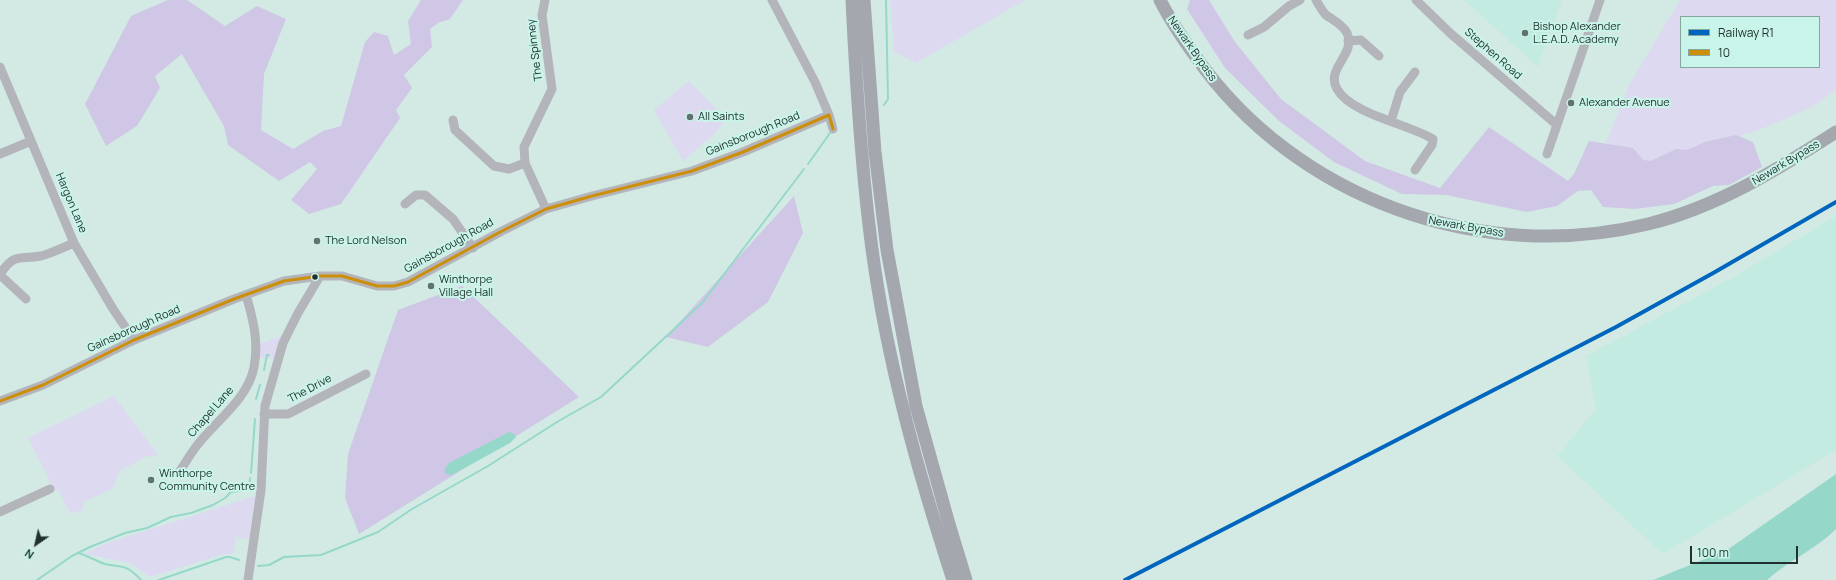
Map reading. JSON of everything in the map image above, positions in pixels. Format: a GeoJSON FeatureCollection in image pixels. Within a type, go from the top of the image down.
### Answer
{"type":"FeatureCollection","features":[{"type":"Feature","properties":{"kind":"highway"},"geometry":{"type":"LineString","coordinates":[[852,0],[859,133],[872,250],[887,339],[902,409],[953,580]]}},
{"type":"Feature","properties":{"kind":"highway"},"geometry":{"type":"LineString","coordinates":[[864,0],[873,132],[886,250],[916,406],[966,580]]}},
{"type":"Feature","properties":{"kind":"highway","name":"Newark Bypass"},"geometry":{"type":"LineString","coordinates":[[1160,0],[1178,31],[1205,70],[1247,117],[1276,142],[1306,164],[1344,187],[1398,211],[1451,226],[1482,232],[1524,236],[1559,236],[1592,234],[1648,224],[1683,214],[1720,200],[1754,182],[1836,132]]}},
{"type":"Feature","properties":{"kind":"street","name":"The Spinney"},"geometry":{"type":"LineString","coordinates":[[545,0],[542,15],[552,89],[524,146],[525,163],[546,209]]}},
{"type":"Feature","properties":{"kind":"street"},"geometry":{"type":"LineString","coordinates":[[772,0],[815,82],[829,115],[833,129]]}},
{"type":"Feature","properties":{"kind":"street"},"geometry":{"type":"LineString","coordinates":[[1248,35],[1264,27],[1289,6],[1300,0]]}},
{"type":"Feature","properties":{"kind":"street"},"geometry":{"type":"LineString","coordinates":[[1316,0],[1325,13],[1343,27],[1346,32],[1348,49],[1333,76],[1338,91],[1346,99],[1365,111],[1418,130],[1433,139],[1432,145],[1415,170]]}},
{"type":"Feature","properties":{"kind":"street","name":"Stephen Road"},"geometry":{"type":"LineString","coordinates":[[1416,0],[1450,33],[1557,125]]}},
{"type":"Feature","properties":{"kind":"street"},"geometry":{"type":"LineString","coordinates":[[1546,154],[1600,0]]}},
{"type":"Feature","properties":{"kind":"street"},"geometry":{"type":"LineString","coordinates":[[1348,41],[1361,40],[1379,56]]}},
{"type":"Feature","properties":{"kind":"street","name":"Hargon Lane"},"geometry":{"type":"LineString","coordinates":[[0,67],[74,243],[113,309],[134,340]]}},
{"type":"Feature","properties":{"kind":"street"},"geometry":{"type":"LineString","coordinates":[[1391,121],[1400,92],[1415,72]]}},
{"type":"Feature","properties":{"kind":"street","name":"Gainsborough Road"},"geometry":{"type":"LineString","coordinates":[[0,402],[43,385],[134,340],[284,281],[320,276],[342,276],[377,286],[394,286],[408,282],[473,248],[502,230],[546,209],[692,171],[743,152],[829,115]]}},
{"type":"Feature","properties":{"kind":"street"},"geometry":{"type":"LineString","coordinates":[[453,120],[455,130],[494,166],[510,169],[525,163]]}},
{"type":"Feature","properties":{"kind":"street"},"geometry":{"type":"LineString","coordinates":[[0,154],[31,140]]}},
{"type":"Feature","properties":{"kind":"street"},"geometry":{"type":"LineString","coordinates":[[406,204],[416,195],[425,195],[453,219],[473,248]]}},
{"type":"Feature","properties":{"kind":"street"},"geometry":{"type":"LineString","coordinates":[[26,300],[0,275],[7,264],[14,258],[42,256],[74,243]]}},
{"type":"Feature","properties":{"kind":"street"},"geometry":{"type":"LineString","coordinates":[[248,580],[261,490],[264,414],[283,343],[298,313],[320,276]]}},
{"type":"Feature","properties":{"kind":"street","name":"Chapel Lane"},"geometry":{"type":"LineString","coordinates":[[180,471],[196,448],[238,399],[252,377],[255,358],[255,331],[246,295]]}},
{"type":"Feature","properties":{"kind":"street","name":"The Drive"},"geometry":{"type":"LineString","coordinates":[[264,414],[288,414],[366,374]]}},
{"type":"Feature","properties":{"kind":"street"},"geometry":{"type":"LineString","coordinates":[[0,512],[50,489]]}},
{"type":"Feature","properties":{"kind":"shaded area"},"geometry":{"type":"Polygon","coordinates":[[[168,0],[187,0],[225,26],[257,6],[286,19],[264,74],[261,130],[293,149],[323,131],[341,126],[365,42],[374,32],[388,36],[394,55],[411,44],[408,21],[421,0],[463,0],[450,19],[438,23],[430,29],[432,47],[404,75],[412,88],[396,110],[400,118],[341,204],[309,214],[291,200],[317,169],[310,162],[279,181],[228,145],[224,126],[182,54],[155,76],[160,88],[137,126],[106,146],[85,104],[131,16],[168,0]]]}},
{"type":"Feature","properties":{"kind":"shaded area"},"geometry":{"type":"Polygon","coordinates":[[[890,0],[1025,0],[916,63],[894,52],[890,0]]]}},
{"type":"Feature","properties":{"kind":"shaded area"},"geometry":{"type":"Polygon","coordinates":[[[1190,0],[1209,0],[1235,42],[1281,99],[1365,161],[1440,188],[1489,127],[1568,181],[1574,174],[1589,141],[1633,148],[1643,160],[1651,161],[1676,149],[1687,150],[1705,142],[1736,135],[1753,142],[1762,167],[1729,185],[1713,186],[1674,204],[1635,209],[1603,207],[1591,190],[1578,191],[1557,206],[1527,212],[1446,195],[1402,194],[1334,162],[1279,121],[1225,68],[1187,9],[1190,0]]]}},
{"type":"Feature","properties":{"kind":"shaded area","name":"Bishop Alexander L.E.A.D. Academy"},"geometry":{"type":"Polygon","coordinates":[[[1464,0],[1562,0],[1538,67],[1464,0]]]}},
{"type":"Feature","properties":{"kind":"shaded area"},"geometry":{"type":"Polygon","coordinates":[[[1680,0],[1836,0],[1836,90],[1812,107],[1759,130],[1644,164],[1606,142],[1630,83],[1680,0]]]}},
{"type":"Feature","properties":{"kind":"shaded area"},"geometry":{"type":"Polygon","coordinates":[[[689,81],[726,119],[714,134],[683,161],[654,110],[689,81]]]}},
{"type":"Feature","properties":{"kind":"shaded area"},"geometry":{"type":"Polygon","coordinates":[[[794,196],[803,233],[768,302],[708,347],[666,337],[794,196]]]}},
{"type":"Feature","properties":{"kind":"shaded area"},"geometry":{"type":"Polygon","coordinates":[[[1836,216],[1836,450],[1663,554],[1557,456],[1596,409],[1586,356],[1737,275],[1836,216]]]}},
{"type":"Feature","properties":{"kind":"shaded area"},"geometry":{"type":"Polygon","coordinates":[[[462,286],[579,397],[359,534],[345,498],[348,454],[398,310],[462,286]]]}},
{"type":"Feature","properties":{"kind":"shaded area"},"geometry":{"type":"Polygon","coordinates":[[[287,334],[278,359],[255,357],[256,345],[287,334]]]}},
{"type":"Feature","properties":{"kind":"shaded area"},"geometry":{"type":"Polygon","coordinates":[[[114,396],[158,455],[145,457],[120,471],[112,489],[83,502],[83,510],[71,514],[58,490],[55,491],[28,438],[114,396]]]}},
{"type":"Feature","properties":{"kind":"shaded area"},"geometry":{"type":"Polygon","coordinates":[[[509,432],[514,434],[516,437],[510,443],[452,475],[445,474],[445,469],[449,463],[509,432]]]}},
{"type":"Feature","properties":{"kind":"shaded area"},"geometry":{"type":"Polygon","coordinates":[[[1836,474],[1836,529],[1820,543],[1767,580],[1653,580],[1727,550],[1836,474]]]}},
{"type":"Feature","properties":{"kind":"shaded area"},"geometry":{"type":"Polygon","coordinates":[[[255,496],[249,539],[236,537],[233,554],[224,554],[150,577],[130,563],[85,554],[104,544],[255,496]]]}},
{"type":"Feature","properties":{"kind":"waterway"},"geometry":{"type":"LineString","coordinates":[[884,105],[888,99],[886,0]]}},
{"type":"Feature","properties":{"kind":"waterway"},"geometry":{"type":"LineString","coordinates":[[808,164],[830,133]]}},
{"type":"Feature","properties":{"kind":"waterway"},"geometry":{"type":"LineString","coordinates":[[258,566],[269,565],[284,557],[321,555],[378,532],[412,509],[488,466],[557,422],[601,397],[702,303],[804,169]]}},
{"type":"Feature","properties":{"kind":"waterway"},"geometry":{"type":"LineString","coordinates":[[264,370],[267,355],[269,355]]}},
{"type":"Feature","properties":{"kind":"waterway"},"geometry":{"type":"LineString","coordinates":[[256,399],[260,385]]}},
{"type":"Feature","properties":{"kind":"waterway"},"geometry":{"type":"LineString","coordinates":[[251,473],[255,419]]}},
{"type":"Feature","properties":{"kind":"waterway"},"geometry":{"type":"LineString","coordinates":[[37,580],[72,556],[90,547],[125,533],[147,528],[171,517],[191,513],[213,505],[225,498],[231,492],[249,490],[250,478]]}},
{"type":"Feature","properties":{"kind":"waterway"},"geometry":{"type":"LineString","coordinates":[[79,553],[105,564],[128,569],[141,580]]}},
{"type":"Feature","properties":{"kind":"waterway"},"geometry":{"type":"LineString","coordinates":[[159,580],[226,557],[239,560]]}},
{"type":"Feature","properties":{"kind":"rail line","name":"R1"},"geometry":{"type":"LineString","coordinates":[[1125,580],[1616,327],[1836,202]]}},
{"type":"Feature","properties":{"kind":"transit line","name":"10"},"geometry":{"type":"LineString","coordinates":[[0,401],[43,385],[134,340],[234,299],[284,281],[320,276],[342,276],[377,286],[394,286],[408,282],[546,209],[692,171],[743,152],[829,115],[833,129]]}},
{"type":"Feature","properties":{"kind":"place","name":"Bishop Alexander L.E.A.D. Academy"},"geometry":{"type":"Point","coordinates":[1525,33]}},
{"type":"Feature","properties":{"kind":"place","name":"Alexander Avenue"},"geometry":{"type":"Point","coordinates":[1571,103]}},
{"type":"Feature","properties":{"kind":"place","name":"All Saints"},"geometry":{"type":"Point","coordinates":[690,117]}},
{"type":"Feature","properties":{"kind":"place","name":"The Lord Nelson"},"geometry":{"type":"Point","coordinates":[317,241]}},
{"type":"Feature","properties":{"kind":"place","name":"Winthorpe Village Hall"},"geometry":{"type":"Point","coordinates":[431,286]}},
{"type":"Feature","properties":{"kind":"place","name":"Winthorpe Community Centre"},"geometry":{"type":"Point","coordinates":[151,480]}}]}
